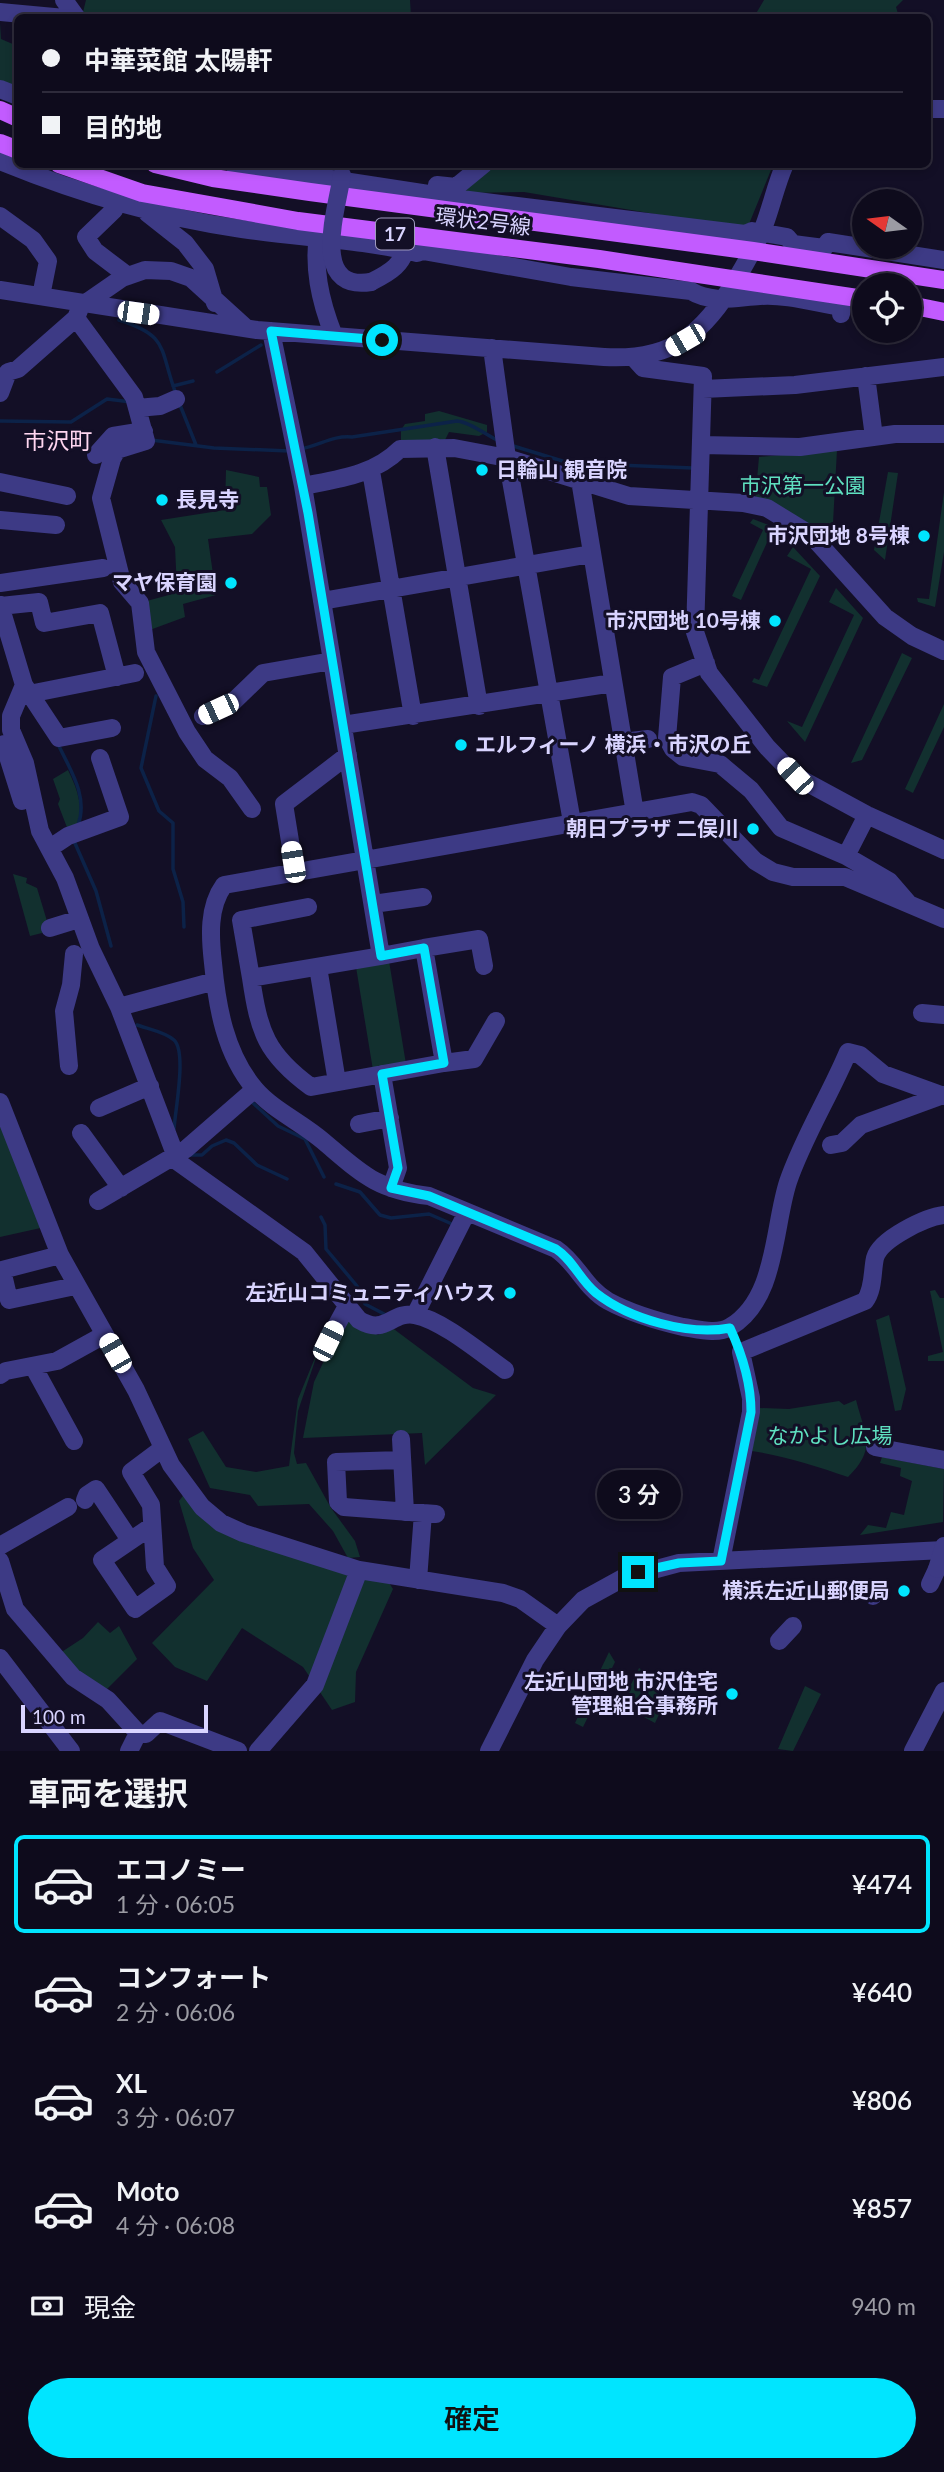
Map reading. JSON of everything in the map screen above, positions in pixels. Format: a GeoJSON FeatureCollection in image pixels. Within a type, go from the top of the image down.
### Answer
{"type":"FeatureCollection","features":[{"type":"Feature","properties":{"kind":"main road","name":"環状2号線"},"geometry":{"type":"LineString","coordinates":[[70,168],[142,193],[318,231],[735,280],[852,297]]}},
{"type":"Feature","properties":{"kind":"main road","name":"環状2号線"},"geometry":{"type":"LineString","coordinates":[[177,168],[310,192],[753,251],[944,280]]}},
{"type":"Feature","properties":{"kind":"main road"},"geometry":{"type":"LineString","coordinates":[[922,307],[944,312]]}},
{"type":"Feature","properties":{"kind":"street"},"geometry":{"type":"LineString","coordinates":[[0,12],[22,14]]}},
{"type":"Feature","properties":{"kind":"street"},"geometry":{"type":"LineString","coordinates":[[18,168],[66,187],[145,210],[240,229],[318,231],[315,270],[325,313],[334,336]]}},
{"type":"Feature","properties":{"kind":"street"},"geometry":{"type":"LineString","coordinates":[[259,168],[461,199],[745,234],[761,232],[788,237],[793,244],[824,248],[828,242],[944,260]]}},
{"type":"Feature","properties":{"kind":"street"},"geometry":{"type":"LineString","coordinates":[[321,168],[456,187],[479,168]]}},
{"type":"Feature","properties":{"kind":"street"},"geometry":{"type":"LineString","coordinates":[[0,290],[41,296],[80,309],[271,331],[634,358],[670,349],[685,340],[704,325],[725,299],[753,251],[784,168]]}},
{"type":"Feature","properties":{"kind":"street"},"geometry":{"type":"LineString","coordinates":[[342,173],[331,250],[334,269],[340,277],[349,282],[371,282],[393,272],[404,259],[408,243],[725,299],[743,300],[765,296],[842,307],[841,314]]}},
{"type":"Feature","properties":{"kind":"street"},"geometry":{"type":"LineString","coordinates":[[114,210],[86,237],[95,251],[128,276]]}},
{"type":"Feature","properties":{"kind":"street"},"geometry":{"type":"LineString","coordinates":[[145,210],[156,223],[184,243],[205,269],[215,303]]}},
{"type":"Feature","properties":{"kind":"street"},"geometry":{"type":"LineString","coordinates":[[0,216],[33,240],[48,261],[41,296]]}},
{"type":"Feature","properties":{"kind":"street"},"geometry":{"type":"LineString","coordinates":[[0,394],[4,369],[18,369],[80,309],[128,276],[145,270],[171,271],[191,278],[215,303],[246,328]]}},
{"type":"Feature","properties":{"kind":"street"},"geometry":{"type":"LineString","coordinates":[[80,309],[134,397],[146,441],[117,450],[104,482],[101,498],[112,567],[140,603],[146,652],[187,732],[205,759],[230,778],[252,809]]}},
{"type":"Feature","properties":{"kind":"street"},"geometry":{"type":"LineString","coordinates":[[271,331],[303,486],[381,956]]}},
{"type":"Feature","properties":{"kind":"street"},"geometry":{"type":"LineString","coordinates":[[492,348],[526,566],[572,822]]}},
{"type":"Feature","properties":{"kind":"street"},"geometry":{"type":"LineString","coordinates":[[634,358],[643,368],[703,382],[795,385],[944,368]]}},
{"type":"Feature","properties":{"kind":"street"},"geometry":{"type":"LineString","coordinates":[[866,376],[874,437]]}},
{"type":"Feature","properties":{"kind":"street"},"geometry":{"type":"LineString","coordinates":[[703,382],[695,632],[713,678],[795,776],[867,815],[944,850]]}},
{"type":"Feature","properties":{"kind":"street"},"geometry":{"type":"LineString","coordinates":[[137,408],[160,406],[176,399]]}},
{"type":"Feature","properties":{"kind":"street"},"geometry":{"type":"LineString","coordinates":[[96,456],[113,436],[144,431]]}},
{"type":"Feature","properties":{"kind":"street"},"geometry":{"type":"LineString","coordinates":[[701,445],[800,447],[874,437],[944,434]]}},
{"type":"Feature","properties":{"kind":"street"},"geometry":{"type":"LineString","coordinates":[[303,486],[371,471],[388,461],[400,449],[435,447],[508,458],[629,496],[767,508],[797,524],[821,545],[853,586],[885,617],[912,636],[944,651]]}},
{"type":"Feature","properties":{"kind":"street"},"geometry":{"type":"LineString","coordinates":[[435,447],[478,706]]}},
{"type":"Feature","properties":{"kind":"street"},"geometry":{"type":"LineString","coordinates":[[371,471],[414,716]]}},
{"type":"Feature","properties":{"kind":"street"},"geometry":{"type":"LineString","coordinates":[[580,480],[635,813]]}},
{"type":"Feature","properties":{"kind":"street"},"geometry":{"type":"LineString","coordinates":[[0,482],[67,496]]}},
{"type":"Feature","properties":{"kind":"street"},"geometry":{"type":"LineString","coordinates":[[0,520],[56,525]]}},
{"type":"Feature","properties":{"kind":"street"},"geometry":{"type":"LineString","coordinates":[[322,601],[591,554]]}},
{"type":"Feature","properties":{"kind":"street"},"geometry":{"type":"LineString","coordinates":[[0,583],[112,567]]}},
{"type":"Feature","properties":{"kind":"street"},"geometry":{"type":"LineString","coordinates":[[112,728],[59,738],[26,690],[0,606],[39,601],[44,623],[100,613],[117,677]]}},
{"type":"Feature","properties":{"kind":"street"},"geometry":{"type":"LineString","coordinates":[[203,716],[234,701],[263,673],[332,661]]}},
{"type":"Feature","properties":{"kind":"street"},"geometry":{"type":"LineString","coordinates":[[660,742],[672,677],[706,663]]}},
{"type":"Feature","properties":{"kind":"street"},"geometry":{"type":"LineString","coordinates":[[26,690],[135,673]]}},
{"type":"Feature","properties":{"kind":"street"},"geometry":{"type":"LineString","coordinates":[[343,725],[613,683]]}},
{"type":"Feature","properties":{"kind":"street"},"geometry":{"type":"LineString","coordinates":[[26,690],[11,716],[11,730],[25,763],[40,831],[67,884],[79,919],[71,985],[64,1011],[69,1066]]}},
{"type":"Feature","properties":{"kind":"street"},"geometry":{"type":"LineString","coordinates":[[0,735],[10,758],[28,827],[55,878],[67,884]]}},
{"type":"Feature","properties":{"kind":"street"},"geometry":{"type":"LineString","coordinates":[[622,741],[660,742],[682,757],[720,764],[751,790],[781,828],[846,856],[888,881],[909,904]]}},
{"type":"Feature","properties":{"kind":"street"},"geometry":{"type":"LineString","coordinates":[[295,872],[284,804],[348,755]]}},
{"type":"Feature","properties":{"kind":"street"},"geometry":{"type":"LineString","coordinates":[[50,848],[68,836],[120,817],[101,758]]}},
{"type":"Feature","properties":{"kind":"street"},"geometry":{"type":"LineString","coordinates":[[943,1096],[883,1073],[860,1055],[848,1052],[807,1148],[789,1181],[763,1285],[753,1304],[730,1328],[713,1331],[650,1319],[595,1292],[559,1250],[529,1236],[466,1214],[429,1196],[391,1188],[365,1178],[321,1139],[255,1089],[226,1036],[215,981],[210,933],[215,903],[224,885],[692,803],[701,805],[755,862],[773,872],[793,877],[845,877],[944,919]]}},
{"type":"Feature","properties":{"kind":"street"},"geometry":{"type":"LineString","coordinates":[[846,856],[867,815]]}},
{"type":"Feature","properties":{"kind":"street"},"geometry":{"type":"LineString","coordinates":[[373,904],[423,897]]}},
{"type":"Feature","properties":{"kind":"street"},"geometry":{"type":"LineString","coordinates":[[308,907],[241,920],[258,1023],[284,1067],[312,1087],[474,1059],[496,1021]]}},
{"type":"Feature","properties":{"kind":"street"},"geometry":{"type":"LineString","coordinates":[[50,928],[79,919]]}},
{"type":"Feature","properties":{"kind":"street"},"geometry":{"type":"LineString","coordinates":[[251,978],[479,939],[484,966]]}},
{"type":"Feature","properties":{"kind":"street"},"geometry":{"type":"LineString","coordinates":[[424,948],[444,1063]]}},
{"type":"Feature","properties":{"kind":"street"},"geometry":{"type":"LineString","coordinates":[[76,953],[119,1007],[178,1162],[304,1252],[347,1306],[370,1326],[380,1327],[397,1318],[415,1315],[443,1329],[505,1370]]}},
{"type":"Feature","properties":{"kind":"street"},"geometry":{"type":"LineString","coordinates":[[318,967],[337,1082]]}},
{"type":"Feature","properties":{"kind":"street"},"geometry":{"type":"LineString","coordinates":[[119,1007],[215,981]]}},
{"type":"Feature","properties":{"kind":"street"},"geometry":{"type":"LineString","coordinates":[[922,1013],[944,1015]]}},
{"type":"Feature","properties":{"kind":"street"},"geometry":{"type":"LineString","coordinates":[[382,1074],[398,1168],[391,1188]]}},
{"type":"Feature","properties":{"kind":"street"},"geometry":{"type":"LineString","coordinates":[[99,1108],[150,1086]]}},
{"type":"Feature","properties":{"kind":"street"},"geometry":{"type":"LineString","coordinates":[[98,1201],[175,1155],[255,1089]]}},
{"type":"Feature","properties":{"kind":"street"},"geometry":{"type":"LineString","coordinates":[[831,1145],[842,1143],[861,1125],[943,1096]]}},
{"type":"Feature","properties":{"kind":"street"},"geometry":{"type":"LineString","coordinates":[[0,1102],[60,1255],[75,1286],[104,1335],[171,1465],[202,1507],[221,1523],[292,1550],[359,1570],[503,1593],[520,1599],[558,1626]]}},
{"type":"Feature","properties":{"kind":"street"},"geometry":{"type":"LineString","coordinates":[[359,1124],[390,1118]]}},
{"type":"Feature","properties":{"kind":"street"},"geometry":{"type":"LineString","coordinates":[[81,1133],[121,1188]]}},
{"type":"Feature","properties":{"kind":"street"},"geometry":{"type":"LineString","coordinates":[[415,1315],[466,1214]]}},
{"type":"Feature","properties":{"kind":"street"},"geometry":{"type":"LineString","coordinates":[[741,1352],[842,1313],[865,1301],[876,1254],[896,1237],[930,1217],[944,1215]]}},
{"type":"Feature","properties":{"kind":"street"},"geometry":{"type":"LineString","coordinates":[[60,1255],[2,1270],[9,1300],[75,1286]]}},
{"type":"Feature","properties":{"kind":"street"},"geometry":{"type":"LineString","coordinates":[[328,1341],[347,1306]]}},
{"type":"Feature","properties":{"kind":"street"},"geometry":{"type":"LineString","coordinates":[[721,1561],[751,1412],[751,1398],[741,1352],[730,1328]]}},
{"type":"Feature","properties":{"kind":"street"},"geometry":{"type":"LineString","coordinates":[[0,1376],[57,1361],[104,1335]]}},
{"type":"Feature","properties":{"kind":"street"},"geometry":{"type":"LineString","coordinates":[[33,1366],[74,1441]]}},
{"type":"Feature","properties":{"kind":"street"},"geometry":{"type":"LineString","coordinates":[[401,1439],[402,1460],[421,1513],[418,1580]]}},
{"type":"Feature","properties":{"kind":"street"},"geometry":{"type":"LineString","coordinates":[[875,1447],[944,1460]]}},
{"type":"Feature","properties":{"kind":"street"},"geometry":{"type":"LineString","coordinates":[[152,1525],[102,1560],[135,1609],[167,1586],[155,1567],[151,1505],[131,1472],[163,1448]]}},
{"type":"Feature","properties":{"kind":"street"},"geometry":{"type":"LineString","coordinates":[[402,1460],[336,1462],[338,1502],[344,1507],[421,1513]]}},
{"type":"Feature","properties":{"kind":"street"},"geometry":{"type":"LineString","coordinates":[[85,1500],[87,1495],[96,1489],[130,1540]]}},
{"type":"Feature","properties":{"kind":"street"},"geometry":{"type":"LineString","coordinates":[[0,1546],[68,1507]]}},
{"type":"Feature","properties":{"kind":"street"},"geometry":{"type":"LineString","coordinates":[[489,1751],[535,1660],[558,1626],[583,1600],[623,1578],[657,1566],[944,1548],[934,1575]]}},
{"type":"Feature","properties":{"kind":"street"},"geometry":{"type":"LineString","coordinates":[[0,1560],[8,1613],[74,1677],[108,1700],[138,1733],[146,1734],[160,1721],[238,1751]]}},
{"type":"Feature","properties":{"kind":"street"},"geometry":{"type":"LineString","coordinates":[[258,1751],[315,1685],[330,1653],[359,1570]]}},
{"type":"Feature","properties":{"kind":"street"},"geometry":{"type":"LineString","coordinates":[[779,1642],[793,1626]]}},
{"type":"Feature","properties":{"kind":"street"},"geometry":{"type":"LineString","coordinates":[[0,1658],[71,1751]]}},
{"type":"Feature","properties":{"kind":"street"},"geometry":{"type":"LineString","coordinates":[[913,1751],[939,1713],[944,1691]]}},
{"type":"Feature","properties":{"kind":"street"},"geometry":{"type":"LineString","coordinates":[[129,1751],[138,1733]]}},
{"type":"Feature","properties":{"kind":"green space"},"geometry":{"type":"Polygon","coordinates":[[[86,0],[410,0],[411,14],[66,14],[83,12],[86,0]]]}},
{"type":"Feature","properties":{"kind":"green space"},"geometry":{"type":"Polygon","coordinates":[[[764,0],[903,0],[896,7],[898,14],[756,14],[764,0]]]}},
{"type":"Feature","properties":{"kind":"green space"},"geometry":{"type":"Polygon","coordinates":[[[0,23],[1,39],[14,45],[14,94],[0,87],[0,23]]]}},
{"type":"Feature","properties":{"kind":"green space"},"geometry":{"type":"Polygon","coordinates":[[[491,168],[772,168],[749,224],[744,229],[524,192],[462,193],[491,168]]]}},
{"type":"Feature","properties":{"kind":"green space"},"geometry":{"type":"Polygon","coordinates":[[[439,411],[487,425],[487,432],[479,436],[449,432],[445,440],[401,443],[401,430],[405,424],[425,421],[425,414],[439,411]]]}},
{"type":"Feature","properties":{"kind":"green space","name":"市沢第一公園"},"geometry":{"type":"Polygon","coordinates":[[[837,450],[833,523],[825,543],[755,502],[759,457],[837,450]]]}},
{"type":"Feature","properties":{"kind":"green space"},"geometry":{"type":"Polygon","coordinates":[[[226,470],[259,477],[260,487],[267,487],[271,515],[252,534],[208,539],[216,595],[183,604],[185,617],[147,631],[143,602],[180,592],[177,589],[175,547],[161,520],[225,510],[226,470]]]}},
{"type":"Feature","properties":{"kind":"green space"},"geometry":{"type":"Polygon","coordinates":[[[888,472],[898,473],[885,560],[874,550],[888,472]]]}},
{"type":"Feature","properties":{"kind":"green space"},"geometry":{"type":"Polygon","coordinates":[[[944,492],[944,552],[935,607],[918,602],[917,598],[929,599],[944,492]]]}},
{"type":"Feature","properties":{"kind":"green space"},"geometry":{"type":"Polygon","coordinates":[[[753,519],[774,527],[741,600],[732,596],[763,530],[750,523],[753,519]]]}},
{"type":"Feature","properties":{"kind":"green space"},"geometry":{"type":"Polygon","coordinates":[[[793,547],[820,576],[767,687],[752,682],[754,678],[759,680],[811,569],[787,556],[793,547]]]}},
{"type":"Feature","properties":{"kind":"green space"},"geometry":{"type":"Polygon","coordinates":[[[836,588],[863,618],[805,742],[787,721],[802,727],[854,615],[829,602],[836,588]]]}},
{"type":"Feature","properties":{"kind":"green space"},"geometry":{"type":"Polygon","coordinates":[[[902,653],[912,658],[862,760],[851,763],[902,653]]]}},
{"type":"Feature","properties":{"kind":"green space"},"geometry":{"type":"Polygon","coordinates":[[[944,704],[944,727],[913,793],[905,789],[944,704]]]}},
{"type":"Feature","properties":{"kind":"green space"},"geometry":{"type":"Polygon","coordinates":[[[68,770],[77,791],[80,811],[77,826],[68,830],[58,804],[60,799],[53,779],[68,770]]]}},
{"type":"Feature","properties":{"kind":"green space"},"geometry":{"type":"Polygon","coordinates":[[[13,874],[27,878],[26,883],[37,888],[50,931],[30,936],[13,874]]]}},
{"type":"Feature","properties":{"kind":"green space"},"geometry":{"type":"Polygon","coordinates":[[[389,961],[406,1064],[373,1070],[356,967],[389,961]]]}},
{"type":"Feature","properties":{"kind":"green space"},"geometry":{"type":"Polygon","coordinates":[[[0,1106],[45,1227],[0,1237],[0,1106]]]}},
{"type":"Feature","properties":{"kind":"green space"},"geometry":{"type":"Polygon","coordinates":[[[935,1290],[940,1298],[944,1298],[944,1361],[928,1361],[928,1356],[943,1352],[930,1291],[935,1290]]]}},
{"type":"Feature","properties":{"kind":"green space"},"geometry":{"type":"Polygon","coordinates":[[[889,1315],[906,1389],[901,1410],[895,1411],[876,1320],[889,1315]]]}},
{"type":"Feature","properties":{"kind":"green space"},"geometry":{"type":"Polygon","coordinates":[[[344,1318],[378,1335],[391,1327],[473,1388],[496,1395],[425,1465],[422,1433],[303,1438],[314,1382],[344,1318]]]}},
{"type":"Feature","properties":{"kind":"green space"},"geometry":{"type":"Polygon","coordinates":[[[321,1343],[298,1411],[294,1453],[297,1464],[306,1463],[331,1508],[355,1541],[360,1557],[348,1558],[333,1531],[309,1504],[258,1506],[250,1495],[210,1488],[188,1439],[203,1431],[226,1467],[256,1472],[289,1466],[298,1399],[321,1343]]]}},
{"type":"Feature","properties":{"kind":"green space","name":"なかよし広場"},"geometry":{"type":"Polygon","coordinates":[[[856,1400],[865,1432],[866,1450],[848,1477],[752,1451],[759,1408],[789,1409],[839,1401],[844,1405],[856,1400]]]}},
{"type":"Feature","properties":{"kind":"green space"},"geometry":{"type":"Polygon","coordinates":[[[882,1457],[944,1469],[943,1522],[860,1535],[868,1525],[886,1528],[891,1512],[904,1515],[912,1481],[900,1476],[901,1468],[880,1463],[882,1457]]]}},
{"type":"Feature","properties":{"kind":"green space"},"geometry":{"type":"Polygon","coordinates":[[[185,1493],[209,1520],[386,1578],[393,1589],[356,1672],[355,1702],[332,1710],[303,1667],[242,1628],[207,1681],[175,1667],[152,1643],[214,1580],[193,1548],[179,1501],[185,1493]]]}},
{"type":"Feature","properties":{"kind":"green space"},"geometry":{"type":"Polygon","coordinates":[[[98,1622],[110,1633],[119,1626],[137,1659],[105,1691],[57,1655],[83,1638],[98,1622]]]}},
{"type":"Feature","properties":{"kind":"green space"},"geometry":{"type":"Polygon","coordinates":[[[609,1652],[615,1662],[583,1727],[575,1723],[609,1652]]]}},
{"type":"Feature","properties":{"kind":"green space"},"geometry":{"type":"Polygon","coordinates":[[[639,1668],[653,1675],[663,1706],[655,1723],[621,1705],[639,1668]]]}},
{"type":"Feature","properties":{"kind":"green space"},"geometry":{"type":"Polygon","coordinates":[[[805,1686],[821,1694],[793,1751],[778,1749],[805,1686]]]}},
{"type":"Feature","properties":{"kind":"waterway"},"geometry":{"type":"LineString","coordinates":[[119,320],[147,332],[155,339],[164,355],[176,394]]}},
{"type":"Feature","properties":{"kind":"waterway"},"geometry":{"type":"LineString","coordinates":[[217,372],[261,345]]}},
{"type":"Feature","properties":{"kind":"waterway"},"geometry":{"type":"LineString","coordinates":[[173,386],[193,381]]}},
{"type":"Feature","properties":{"kind":"waterway"},"geometry":{"type":"LineString","coordinates":[[0,421],[71,422],[107,399],[131,402]]}},
{"type":"Feature","properties":{"kind":"waterway"},"geometry":{"type":"LineString","coordinates":[[180,405],[196,445]]}},
{"type":"Feature","properties":{"kind":"waterway"},"geometry":{"type":"LineString","coordinates":[[300,449],[339,438],[457,421],[473,426],[499,441]]}},
{"type":"Feature","properties":{"kind":"waterway"},"geometry":{"type":"LineString","coordinates":[[151,440],[214,448],[289,451]]}},
{"type":"Feature","properties":{"kind":"waterway"},"geometry":{"type":"LineString","coordinates":[[510,445],[605,474],[617,465],[693,468]]}},
{"type":"Feature","properties":{"kind":"waterway"},"geometry":{"type":"LineString","coordinates":[[156,696],[141,768],[159,811],[173,823],[173,869],[183,902],[184,927]]}},
{"type":"Feature","properties":{"kind":"waterway"},"geometry":{"type":"LineString","coordinates":[[57,742],[79,793],[81,814],[78,825]]}},
{"type":"Feature","properties":{"kind":"waterway"},"geometry":{"type":"LineString","coordinates":[[74,841],[96,891],[111,946]]}},
{"type":"Feature","properties":{"kind":"waterway"},"geometry":{"type":"LineString","coordinates":[[137,1025],[166,1035],[174,1040],[178,1047],[180,1069],[174,1129]]}},
{"type":"Feature","properties":{"kind":"waterway"},"geometry":{"type":"LineString","coordinates":[[253,1103],[278,1126],[305,1139],[324,1177]]}},
{"type":"Feature","properties":{"kind":"waterway"},"geometry":{"type":"LineString","coordinates":[[189,1155],[202,1155],[212,1146],[226,1140],[234,1143],[257,1165],[287,1179]]}},
{"type":"Feature","properties":{"kind":"waterway"},"geometry":{"type":"LineString","coordinates":[[336,1184],[360,1192],[380,1215],[391,1218],[429,1214],[452,1224]]}},
{"type":"Feature","properties":{"kind":"waterway"},"geometry":{"type":"LineString","coordinates":[[321,1217],[325,1225],[326,1249],[357,1286],[365,1304],[386,1315]]}},
{"type":"Feature","properties":{"kind":"place","name":"日輪山 観音院"},"geometry":{"type":"Point","coordinates":[482,470]}},
{"type":"Feature","properties":{"kind":"place","name":"長見寺"},"geometry":{"type":"Point","coordinates":[162,500]}},
{"type":"Feature","properties":{"kind":"place","name":"市沢団地 8号棟"},"geometry":{"type":"Point","coordinates":[924,536]}},
{"type":"Feature","properties":{"kind":"place","name":"マヤ保育園"},"geometry":{"type":"Point","coordinates":[231,583]}},
{"type":"Feature","properties":{"kind":"place","name":"市沢団地 10号棟"},"geometry":{"type":"Point","coordinates":[775,621]}},
{"type":"Feature","properties":{"kind":"place","name":"エルフィーノ 横浜・市沢の丘"},"geometry":{"type":"Point","coordinates":[461,745]}},
{"type":"Feature","properties":{"kind":"place","name":"朝日プラザ 二俣川"},"geometry":{"type":"Point","coordinates":[753,829]}},
{"type":"Feature","properties":{"kind":"place","name":"左近山コミュニティハウス"},"geometry":{"type":"Point","coordinates":[510,1293]}},
{"type":"Feature","properties":{"kind":"place","name":"横浜左近山郵便局"},"geometry":{"type":"Point","coordinates":[904,1591]}},
{"type":"Feature","properties":{"kind":"place","name":"左近山団地 市沢住宅 管理組合事務所"},"geometry":{"type":"Point","coordinates":[732,1694]}},
{"type":"Feature","properties":{"kind":"district","name":"市沢町"},"geometry":{"type":"Point","coordinates":[58,441]}},
{"type":"Feature","properties":{"kind":"route"},"geometry":{"type":"LineString","coordinates":[[382,340],[271,331],[308,513],[381,956],[424,948],[444,1063],[382,1074],[398,1168],[391,1188],[407,1194],[429,1196],[466,1214],[529,1236],[559,1250],[595,1292],[650,1319],[713,1331],[730,1328],[741,1352],[751,1398],[751,1412],[721,1561],[679,1563],[638,1572]]}}]}
